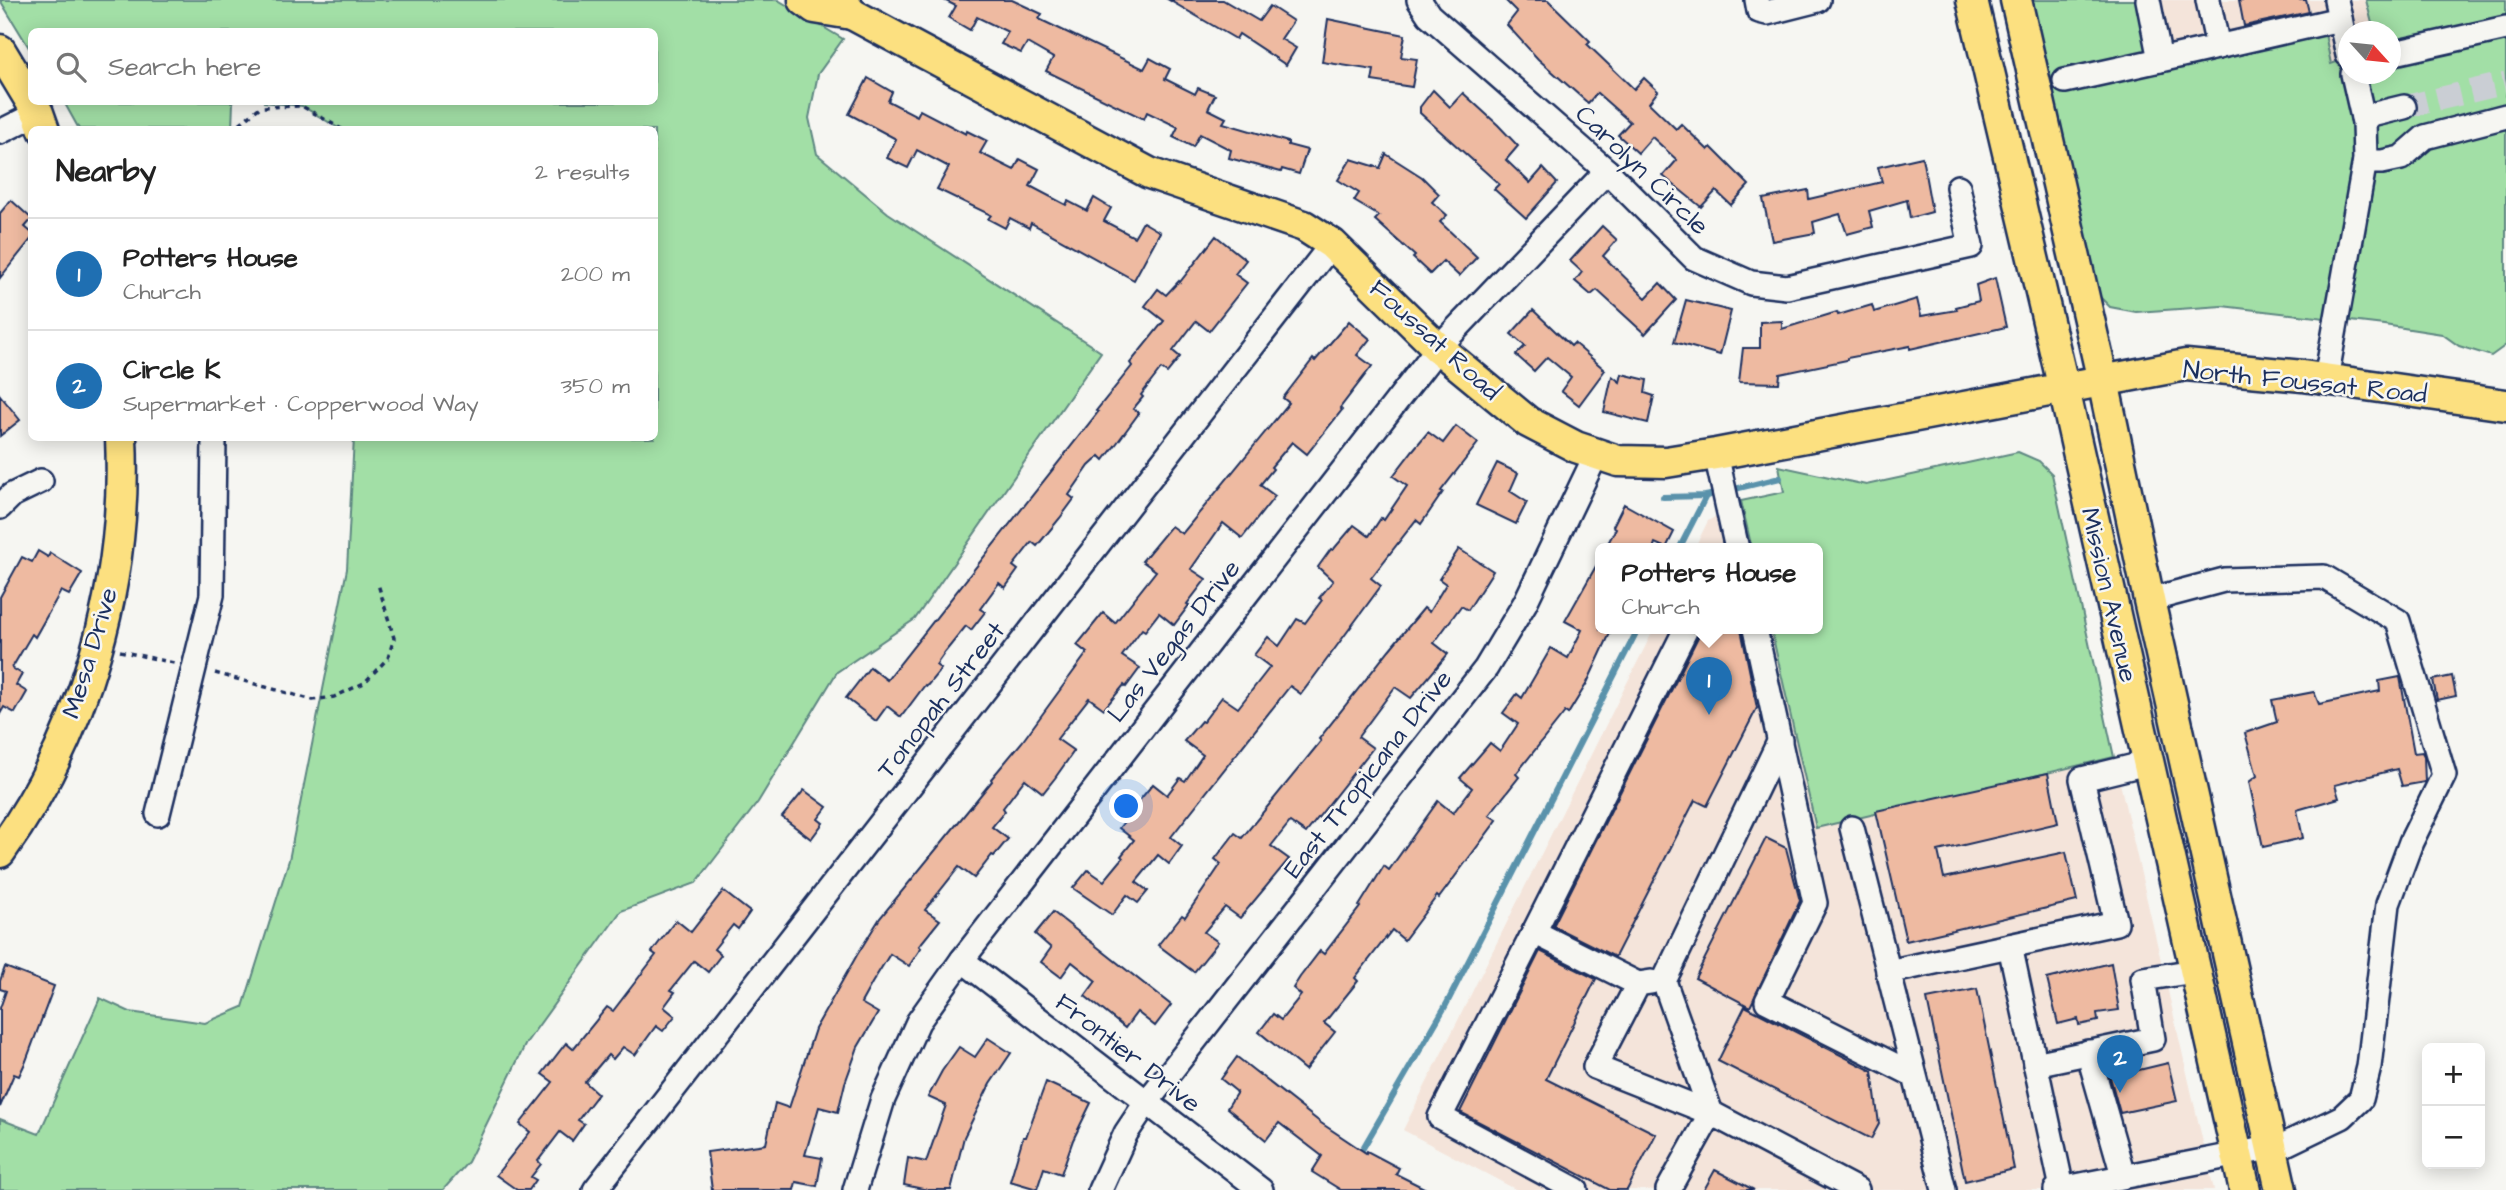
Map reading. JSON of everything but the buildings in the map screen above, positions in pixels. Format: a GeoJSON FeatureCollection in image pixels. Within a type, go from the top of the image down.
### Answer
{"type":"FeatureCollection","features":[{"type":"Feature","properties":{"kind":"main road","name":"Foussat Road"},"geometry":{"type":"LineString","coordinates":[[804,0],[815,8],[846,7],[1149,173],[1304,226],[1332,244],[1438,348],[1528,422],[1576,447],[1618,461],[1666,463],[1722,479],[2064,389]]}},
{"type":"Feature","properties":{"kind":"main road","name":"Mission Avenue"},"geometry":{"type":"LineString","coordinates":[[1972,0],[2064,389],[2245,1190]]}},
{"type":"Feature","properties":{"kind":"main road","name":"Mission Avenue"},"geometry":{"type":"LineString","coordinates":[[2017,0],[2281,1190]]}},
{"type":"Feature","properties":{"kind":"main road"},"geometry":{"type":"LineString","coordinates":[[0,50],[28,98]]}},
{"type":"Feature","properties":{"kind":"main road"},"geometry":{"type":"LineString","coordinates":[[32,105],[41,121]]}},
{"type":"Feature","properties":{"kind":"main road","name":"North Foussat Road"},"geometry":{"type":"LineString","coordinates":[[2064,389],[2186,365],[2326,379],[2506,405]]}},
{"type":"Feature","properties":{"kind":"main road","name":"Mesa Drive"},"geometry":{"type":"LineString","coordinates":[[0,852],[26,816],[47,777],[86,684],[114,572],[120,509],[121,441]]}},
{"type":"Feature","properties":{"kind":"street","name":"Carolyn Circle"},"geometry":{"type":"LineString","coordinates":[[1419,0],[1429,15],[1607,171],[1694,258],[1751,283],[1787,287],[1972,246],[1958,187]]}},
{"type":"Feature","properties":{"kind":"street"},"geometry":{"type":"LineString","coordinates":[[1756,0],[1759,10],[1767,13],[1818,0]]}},
{"type":"Feature","properties":{"kind":"street"},"geometry":{"type":"LineString","coordinates":[[2148,0],[2160,60]]}},
{"type":"Feature","properties":{"kind":"street"},"geometry":{"type":"LineString","coordinates":[[2208,0],[2218,47]]}},
{"type":"Feature","properties":{"kind":"street"},"geometry":{"type":"LineString","coordinates":[[2065,80],[2218,47],[2338,9]]}},
{"type":"Feature","properties":{"kind":"street"},"geometry":{"type":"LineString","coordinates":[[2401,52],[2506,28]]}},
{"type":"Feature","properties":{"kind":"street"},"geometry":{"type":"LineString","coordinates":[[2326,379],[2365,162],[2363,117],[2355,84]]}},
{"type":"Feature","properties":{"kind":"street"},"geometry":{"type":"LineString","coordinates":[[2363,117],[2404,107]]}},
{"type":"Feature","properties":{"kind":"street"},"geometry":{"type":"LineString","coordinates":[[2365,162],[2401,158],[2425,136],[2506,116]]}},
{"type":"Feature","properties":{"kind":"street"},"geometry":{"type":"LineString","coordinates":[[0,132],[41,121]]}},
{"type":"Feature","properties":{"kind":"street","name":"Las Vegas Drive"},"geometry":{"type":"LineString","coordinates":[[855,1190],[883,1099],[918,1022],[962,960],[1438,348],[1607,171]]}},
{"type":"Feature","properties":{"kind":"street","name":"Tonopah Street"},"geometry":{"type":"LineString","coordinates":[[595,1190],[1332,244]]}},
{"type":"Feature","properties":{"kind":"street"},"geometry":{"type":"LineString","coordinates":[[158,814],[212,595],[214,441]]}},
{"type":"Feature","properties":{"kind":"street","name":"East Tropicana Drive"},"geometry":{"type":"LineString","coordinates":[[1100,1190],[1126,1133],[1146,1103],[1486,668],[1525,603],[1596,454]]}},
{"type":"Feature","properties":{"kind":"street"},"geometry":{"type":"LineString","coordinates":[[1722,479],[1733,543]]}},
{"type":"Feature","properties":{"kind":"street"},"geometry":{"type":"LineString","coordinates":[[0,507],[12,495],[41,481]]}},
{"type":"Feature","properties":{"kind":"street"},"geometry":{"type":"LineString","coordinates":[[2010,946],[2059,1189],[2089,1186],[2123,1175],[2237,1156],[2284,1145],[2342,1117],[2361,1099],[2370,1067],[2388,904],[2411,842],[2444,775],[2398,621],[2323,577],[2224,580],[2149,600]]}},
{"type":"Feature","properties":{"kind":"street"},"geometry":{"type":"LineString","coordinates":[[1576,1190],[1440,1117],[1683,634]]}},
{"type":"Feature","properties":{"kind":"street"},"geometry":{"type":"LineString","coordinates":[[1756,634],[1815,903],[1767,1001],[1914,1075]]}},
{"type":"Feature","properties":{"kind":"street"},"geometry":{"type":"LineString","coordinates":[[1668,1190],[1711,1113],[1664,981],[1780,740]]}},
{"type":"Feature","properties":{"kind":"street"},"geometry":{"type":"LineString","coordinates":[[1888,972],[2116,923],[2082,779],[2147,763]]}},
{"type":"Feature","properties":{"kind":"street"},"geometry":{"type":"LineString","coordinates":[[1852,828],[1944,1190]]}},
{"type":"Feature","properties":{"kind":"street"},"geometry":{"type":"LineString","coordinates":[[1534,932],[1638,984],[1664,981]]}},
{"type":"Feature","properties":{"kind":"street","name":"Frontier Drive"},"geometry":{"type":"LineString","coordinates":[[962,960],[1261,1190]]}},
{"type":"Feature","properties":{"kind":"street"},"geometry":{"type":"LineString","coordinates":[[2035,1064],[2153,1039],[2143,979],[2195,971]]}},
{"type":"Feature","properties":{"kind":"street"},"geometry":{"type":"LineString","coordinates":[[1638,984],[1595,1067],[1711,1113],[1857,1190]]}},
{"type":"Feature","properties":{"kind":"street"},"geometry":{"type":"LineString","coordinates":[[2088,1052],[2123,1175]]}},
{"type":"Feature","properties":{"kind":"path"},"geometry":{"type":"LineString","coordinates":[[237,126],[260,107],[302,106],[336,126]]}},
{"type":"Feature","properties":{"kind":"path"},"geometry":{"type":"LineString","coordinates":[[97,646],[196,668],[313,700],[334,697],[364,683],[388,658],[394,638],[378,584]]}},
{"type":"Feature","properties":{"kind":"shaded area"},"geometry":{"type":"Polygon","coordinates":[[[2138,0],[2366,0],[2371,21],[2338,21],[2338,62],[2331,64],[2324,34],[2153,74],[2138,0]]]}},
{"type":"Feature","properties":{"kind":"shaded area"},"geometry":{"type":"Polygon","coordinates":[[[1741,501],[1751,543],[1697,543],[1708,521],[1741,501]]]}},
{"type":"Feature","properties":{"kind":"shaded area"},"geometry":{"type":"Polygon","coordinates":[[[1651,634],[1772,634],[1816,828],[2114,757],[2214,1190],[1517,1190],[1403,1130],[1651,634]]]}},
{"type":"Feature","properties":{"kind":"green space"},"geometry":{"type":"Polygon","coordinates":[[[0,0],[778,0],[843,39],[818,74],[809,118],[817,154],[888,213],[1101,352],[915,619],[837,672],[758,802],[696,883],[621,911],[526,1043],[468,1162],[443,1190],[0,1190],[0,1119],[39,1134],[100,998],[130,1012],[205,1023],[243,1007],[289,860],[347,569],[354,441],[658,441],[658,126],[335,126],[302,106],[292,105],[658,105],[658,28],[28,28],[28,46],[0,0]]]}},
{"type":"Feature","properties":{"kind":"green space"},"geometry":{"type":"Polygon","coordinates":[[[2026,0],[2138,0],[2154,74],[2325,34],[2331,64],[2338,62],[2338,84],[2401,84],[2401,21],[2371,21],[2366,0],[2506,0],[2506,345],[2491,356],[2459,346],[2442,334],[2384,325],[2222,306],[2136,312],[2110,307],[2094,291],[2026,0]]]}},
{"type":"Feature","properties":{"kind":"green space"},"geometry":{"type":"Polygon","coordinates":[[[66,105],[233,105],[232,126],[77,126],[66,105]]]}},
{"type":"Feature","properties":{"kind":"green space"},"geometry":{"type":"Polygon","coordinates":[[[2018,452],[2039,461],[2052,474],[2114,757],[1816,828],[1772,634],[1823,634],[1823,543],[1751,543],[1741,501],[1784,492],[1779,466],[1866,485],[2018,452]]]}},
{"type":"Feature","properties":{"kind":"waterway"},"geometry":{"type":"LineString","coordinates":[[1663,497],[1706,496],[1780,478]]}},
{"type":"Feature","properties":{"kind":"waterway"},"geometry":{"type":"LineString","coordinates":[[1682,543],[1706,496]]}},
{"type":"Feature","properties":{"kind":"waterway"},"geometry":{"type":"LineString","coordinates":[[1359,1155],[1446,1005],[1635,634]]}},
{"type":"Feature","properties":{"kind":"tunnel"},"geometry":{"type":"LineString","coordinates":[[2404,107],[2506,83]]}},
{"type":"Feature","properties":{"kind":"place","name":"Potters House"},"geometry":{"type":"Point","coordinates":[1709,715]}},
{"type":"Feature","properties":{"kind":"place","name":"Circle K"},"geometry":{"type":"Point","coordinates":[2120,1093]}}]}
